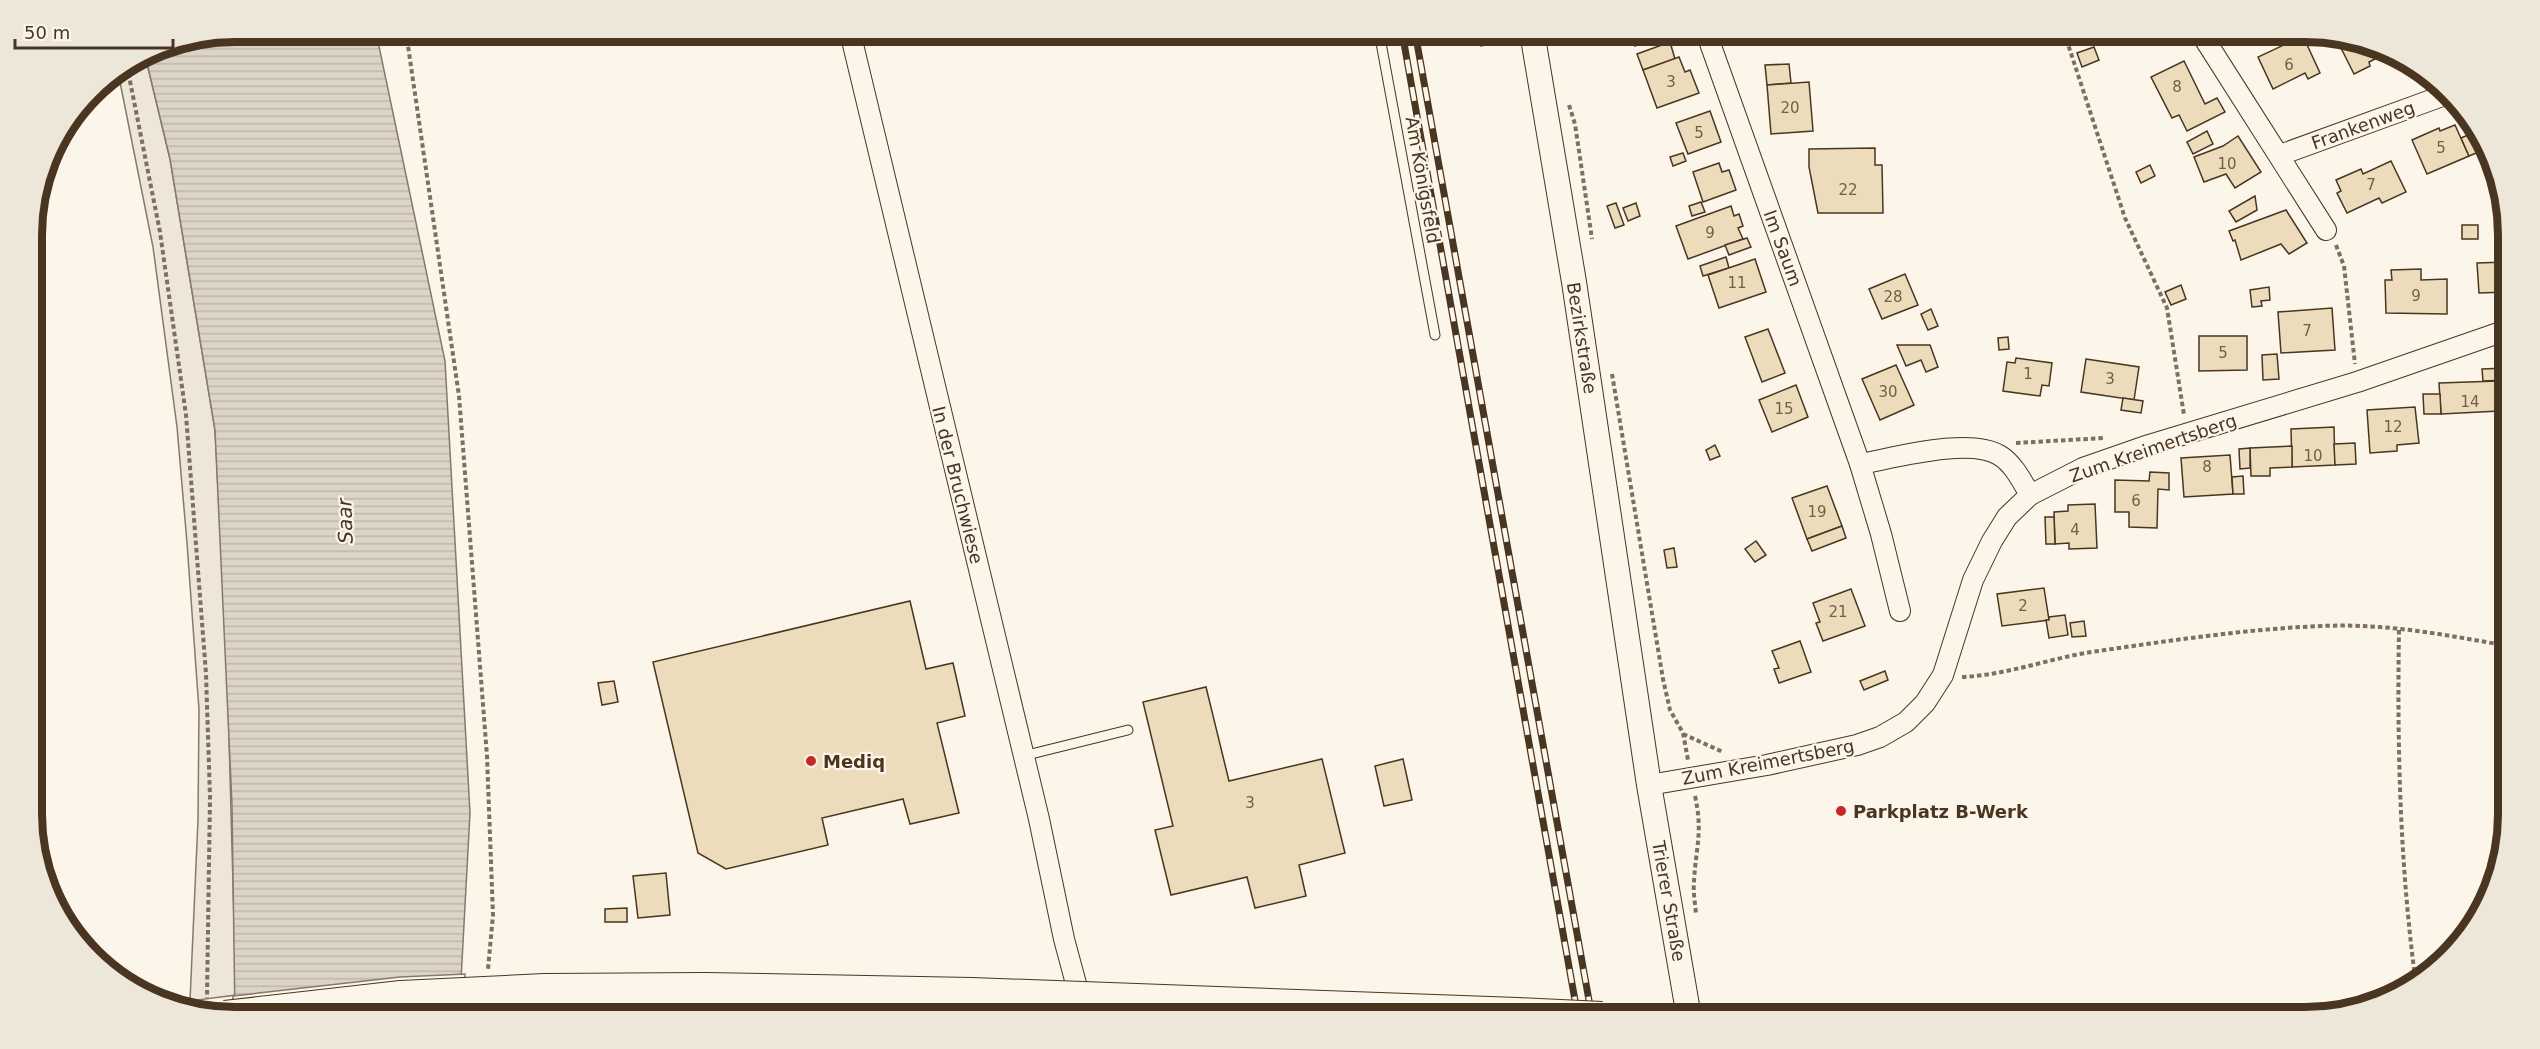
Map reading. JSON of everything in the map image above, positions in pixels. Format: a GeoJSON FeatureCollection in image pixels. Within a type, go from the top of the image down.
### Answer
{"type":"FeatureCollection","features":[{"type":"Feature","properties":{"kind":"main road"},"geometry":{"type":"LineString","coordinates":[[233,1007],[544,988],[705,987],[972,993],[1304,1007]]}},
{"type":"Feature","properties":{"kind":"street","name":"In der Bruchwiese"},"geometry":{"type":"LineString","coordinates":[[852,42],[1023,756],[1064,939],[1082,1007]]}},
{"type":"Feature","properties":{"kind":"street","name":"Bezirkstraße"},"geometry":{"type":"LineString","coordinates":[[1535,42],[1574,282],[1649,785]]}},
{"type":"Feature","properties":{"kind":"street","name":"Im Saum"},"geometry":{"type":"LineString","coordinates":[[1710,42],[1860,464],[1881,534],[1900,611]]}},
{"type":"Feature","properties":{"kind":"street"},"geometry":{"type":"LineString","coordinates":[[2207,42],[2326,230]]}},
{"type":"Feature","properties":{"kind":"street","name":"Frankenweg"},"geometry":{"type":"LineString","coordinates":[[2280,155],[2439,97]]}},
{"type":"Feature","properties":{"kind":"street","name":"Zum Kreimertsberg"},"geometry":{"type":"LineString","coordinates":[[1649,785],[1813,756],[1880,737],[1906,722],[1925,703],[1943,675],[1973,580],[1992,541],[2007,517],[2030,495],[2083,468],[2187,433],[2357,382],[2498,333]]}},
{"type":"Feature","properties":{"kind":"street"},"geometry":{"type":"LineString","coordinates":[[1860,464],[1960,448],[1983,450],[1998,455],[2013,468],[2030,495]]}},
{"type":"Feature","properties":{"kind":"street","name":"Trierer Straße"},"geometry":{"type":"LineString","coordinates":[[1649,785],[1687,1007]]}},
{"type":"Feature","properties":{"kind":"lane","name":"Am Königsfeld"},"geometry":{"type":"LineString","coordinates":[[1381,42],[1435,335]]}},
{"type":"Feature","properties":{"kind":"lane"},"geometry":{"type":"LineString","coordinates":[[1023,756],[1128,730]]}},
{"type":"Feature","properties":{"kind":"path"},"geometry":{"type":"LineString","coordinates":[[407,42],[459,396],[487,756],[493,915],[487,976]]}},
{"type":"Feature","properties":{"kind":"path"},"geometry":{"type":"LineString","coordinates":[[2067,42],[2125,218],[2167,308],[2187,433]]}},
{"type":"Feature","properties":{"kind":"path"},"geometry":{"type":"LineString","coordinates":[[129,75],[160,232],[189,448],[206,674],[216,1005]]}},
{"type":"Feature","properties":{"kind":"path"},"geometry":{"type":"LineString","coordinates":[[1565,94],[1575,124],[1592,244]]}},
{"type":"Feature","properties":{"kind":"path"},"geometry":{"type":"LineString","coordinates":[[2326,230],[2340,250],[2344,266],[2357,382]]}},
{"type":"Feature","properties":{"kind":"path"},"geometry":{"type":"LineString","coordinates":[[1610,362],[1665,690],[1670,710],[1683,734],[1700,816],[1700,838],[1694,884],[1696,915]]}},
{"type":"Feature","properties":{"kind":"path"},"geometry":{"type":"LineString","coordinates":[[1998,455],[2012,444],[2110,438]]}},
{"type":"Feature","properties":{"kind":"path"},"geometry":{"type":"LineString","coordinates":[[1943,675],[1962,677],[1987,675],[2088,653],[2189,639],[2323,626],[2442,634],[2498,644]]}},
{"type":"Feature","properties":{"kind":"path"},"geometry":{"type":"LineString","coordinates":[[2399,630],[2398,701],[2406,916],[2414,972]]}},
{"type":"Feature","properties":{"kind":"shaded area"},"geometry":{"type":"Polygon","coordinates":[[[147,64],[170,159],[215,430],[227,664],[236,995],[190,1001],[198,820],[199,710],[177,427],[153,247],[120,81],[147,64]]]}},
{"type":"Feature","properties":{"kind":"water","name":"Saar"},"geometry":{"type":"Polygon","coordinates":[[[222,42],[378,42],[445,361],[470,813],[460,1007],[235,1007],[232,805],[215,430],[170,159],[147,64],[173,52],[222,42]]]}},
{"type":"Feature","properties":{"kind":"pier"},"geometry":{"type":"Polygon","coordinates":[[[465,974],[463,1007],[232,1007],[233,996],[400,977],[465,974]]]}},
{"type":"Feature","properties":{"kind":"building"},"geometry":{"type":"Polygon","coordinates":[[[1480,42],[1503,42],[1481,46],[1480,42]]]}},
{"type":"Feature","properties":{"kind":"building"},"geometry":{"type":"Polygon","coordinates":[[[1634,42],[1646,42],[1635,46],[1634,42]]]}},
{"type":"Feature","properties":{"kind":"building"},"geometry":{"type":"Polygon","coordinates":[[[1670,42],[1675,59],[1643,70],[1637,54],[1670,42]]]}},
{"type":"Feature","properties":{"kind":"building"},"geometry":{"type":"Polygon","coordinates":[[[2290,42],[2306,42],[2320,73],[2308,79],[2305,73],[2273,89],[2258,57],[2290,42]]]}},
{"type":"Feature","properties":{"kind":"building"},"geometry":{"type":"Polygon","coordinates":[[[2340,45],[2379,57],[2369,62],[2370,66],[2354,74],[2340,45]]]}},
{"type":"Feature","properties":{"kind":"building"},"geometry":{"type":"Polygon","coordinates":[[[2094,47],[2099,60],[2082,67],[2077,53],[2094,47]]]}},
{"type":"Feature","properties":{"kind":"building"},"geometry":{"type":"Polygon","coordinates":[[[1679,57],[1685,72],[1690,70],[1699,93],[1657,108],[1643,70],[1679,57]]]}},
{"type":"Feature","properties":{"kind":"building"},"geometry":{"type":"Polygon","coordinates":[[[2184,61],[2205,104],[2217,98],[2225,112],[2187,131],[2179,115],[2172,118],[2151,77],[2184,61]]]}},
{"type":"Feature","properties":{"kind":"building"},"geometry":{"type":"Polygon","coordinates":[[[1789,64],[1791,83],[1767,85],[1765,65],[1789,64]]]}},
{"type":"Feature","properties":{"kind":"building"},"geometry":{"type":"Polygon","coordinates":[[[1809,82],[1813,131],[1771,134],[1767,85],[1809,82]]]}},
{"type":"Feature","properties":{"kind":"building"},"geometry":{"type":"Polygon","coordinates":[[[1710,111],[1721,142],[1688,154],[1676,123],[1710,111]]]}},
{"type":"Feature","properties":{"kind":"building"},"geometry":{"type":"Polygon","coordinates":[[[2455,125],[2469,156],[2427,174],[2412,140],[2439,128],[2440,131],[2455,125]]]}},
{"type":"Feature","properties":{"kind":"building"},"geometry":{"type":"Polygon","coordinates":[[[2207,131],[2213,144],[2193,154],[2187,142],[2207,131]]]}},
{"type":"Feature","properties":{"kind":"building"},"geometry":{"type":"Polygon","coordinates":[[[2469,135],[2479,152],[2469,156],[2461,138],[2469,135]]]}},
{"type":"Feature","properties":{"kind":"building"},"geometry":{"type":"Polygon","coordinates":[[[2238,136],[2261,172],[2235,188],[2226,174],[2204,182],[2194,157],[2223,146],[2238,136]]]}},
{"type":"Feature","properties":{"kind":"building"},"geometry":{"type":"Polygon","coordinates":[[[1875,148],[1875,165],[1882,165],[1883,213],[1818,213],[1809,167],[1809,149],[1875,148]]]}},
{"type":"Feature","properties":{"kind":"building"},"geometry":{"type":"Polygon","coordinates":[[[1683,153],[1686,161],[1673,166],[1670,157],[1683,153]]]}},
{"type":"Feature","properties":{"kind":"building"},"geometry":{"type":"Polygon","coordinates":[[[2391,161],[2406,192],[2382,203],[2379,198],[2347,213],[2337,193],[2341,191],[2336,180],[2361,169],[2363,174],[2391,161]]]}},
{"type":"Feature","properties":{"kind":"building"},"geometry":{"type":"Polygon","coordinates":[[[1719,163],[1722,172],[1729,170],[1736,190],[1703,202],[1693,172],[1719,163]]]}},
{"type":"Feature","properties":{"kind":"building"},"geometry":{"type":"Polygon","coordinates":[[[2150,165],[2155,176],[2141,183],[2136,172],[2150,165]]]}},
{"type":"Feature","properties":{"kind":"building"},"geometry":{"type":"Polygon","coordinates":[[[2255,196],[2257,210],[2236,222],[2229,211],[2255,196]]]}},
{"type":"Feature","properties":{"kind":"building"},"geometry":{"type":"Polygon","coordinates":[[[1701,202],[1705,212],[1692,216],[1689,206],[1701,202]]]}},
{"type":"Feature","properties":{"kind":"building"},"geometry":{"type":"Polygon","coordinates":[[[1616,203],[1624,225],[1615,228],[1607,206],[1616,203]]]}},
{"type":"Feature","properties":{"kind":"building"},"geometry":{"type":"Polygon","coordinates":[[[1636,203],[1640,216],[1628,221],[1623,208],[1636,203]]]}},
{"type":"Feature","properties":{"kind":"building"},"geometry":{"type":"Polygon","coordinates":[[[1731,206],[1734,216],[1739,214],[1743,226],[1738,228],[1743,239],[1688,259],[1676,226],[1731,206]]]}},
{"type":"Feature","properties":{"kind":"building"},"geometry":{"type":"Polygon","coordinates":[[[2286,210],[2307,243],[2289,254],[2281,244],[2241,260],[2235,240],[2233,241],[2229,231],[2286,210]]]}},
{"type":"Feature","properties":{"kind":"building"},"geometry":{"type":"Polygon","coordinates":[[[2462,225],[2478,225],[2478,239],[2462,239],[2462,225]]]}},
{"type":"Feature","properties":{"kind":"building"},"geometry":{"type":"Polygon","coordinates":[[[1747,238],[1751,247],[1729,255],[1725,245],[1747,238]]]}},
{"type":"Feature","properties":{"kind":"building"},"geometry":{"type":"Polygon","coordinates":[[[1726,257],[1729,268],[1703,276],[1700,266],[1726,257]]]}},
{"type":"Feature","properties":{"kind":"building"},"geometry":{"type":"Polygon","coordinates":[[[1755,259],[1766,292],[1719,308],[1708,275],[1755,259]]]}},
{"type":"Feature","properties":{"kind":"building"},"geometry":{"type":"Polygon","coordinates":[[[2498,262],[2498,292],[2479,293],[2477,263],[2498,262]]]}},
{"type":"Feature","properties":{"kind":"building"},"geometry":{"type":"Polygon","coordinates":[[[2421,269],[2421,280],[2447,279],[2447,314],[2386,313],[2385,280],[2392,280],[2391,270],[2421,269]]]}},
{"type":"Feature","properties":{"kind":"building"},"geometry":{"type":"Polygon","coordinates":[[[1905,274],[1918,305],[1882,319],[1869,289],[1905,274]]]}},
{"type":"Feature","properties":{"kind":"building"},"geometry":{"type":"Polygon","coordinates":[[[2181,285],[2186,299],[2171,305],[2165,292],[2181,285]]]}},
{"type":"Feature","properties":{"kind":"building"},"geometry":{"type":"Polygon","coordinates":[[[2269,287],[2270,300],[2261,301],[2262,306],[2252,307],[2250,290],[2269,287]]]}},
{"type":"Feature","properties":{"kind":"building"},"geometry":{"type":"Polygon","coordinates":[[[2332,308],[2335,350],[2281,353],[2278,312],[2332,308]]]}},
{"type":"Feature","properties":{"kind":"building"},"geometry":{"type":"Polygon","coordinates":[[[1931,309],[1938,326],[1928,330],[1921,314],[1931,309]]]}},
{"type":"Feature","properties":{"kind":"building"},"geometry":{"type":"Polygon","coordinates":[[[1768,329],[1785,373],[1762,382],[1745,337],[1768,329]]]}},
{"type":"Feature","properties":{"kind":"building"},"geometry":{"type":"Polygon","coordinates":[[[2199,336],[2247,336],[2247,370],[2199,371],[2199,336]]]}},
{"type":"Feature","properties":{"kind":"building"},"geometry":{"type":"Polygon","coordinates":[[[2008,337],[2009,349],[1999,350],[1998,338],[2008,337]]]}},
{"type":"Feature","properties":{"kind":"building"},"geometry":{"type":"Polygon","coordinates":[[[1897,345],[1930,345],[1938,367],[1926,372],[1921,360],[1906,366],[1897,345]]]}},
{"type":"Feature","properties":{"kind":"building"},"geometry":{"type":"Polygon","coordinates":[[[2277,354],[2279,379],[2263,380],[2262,355],[2277,354]]]}},
{"type":"Feature","properties":{"kind":"building"},"geometry":{"type":"Polygon","coordinates":[[[2016,358],[2052,363],[2049,386],[2042,385],[2040,396],[2003,391],[2007,362],[2015,363],[2016,358]]]}},
{"type":"Feature","properties":{"kind":"building"},"geometry":{"type":"Polygon","coordinates":[[[2086,359],[2139,367],[2134,400],[2081,392],[2086,359]]]}},
{"type":"Feature","properties":{"kind":"building"},"geometry":{"type":"Polygon","coordinates":[[[1896,365],[1914,405],[1880,420],[1862,379],[1896,365]]]}},
{"type":"Feature","properties":{"kind":"building"},"geometry":{"type":"Polygon","coordinates":[[[2498,368],[2498,380],[2483,381],[2482,369],[2498,368]]]}},
{"type":"Feature","properties":{"kind":"building"},"geometry":{"type":"Polygon","coordinates":[[[2498,381],[2498,411],[2441,414],[2439,383],[2498,381]]]}},
{"type":"Feature","properties":{"kind":"building"},"geometry":{"type":"Polygon","coordinates":[[[1796,385],[1808,417],[1772,432],[1759,400],[1796,385]]]}},
{"type":"Feature","properties":{"kind":"building"},"geometry":{"type":"Polygon","coordinates":[[[2423,394],[2440,394],[2441,414],[2424,414],[2423,394]]]}},
{"type":"Feature","properties":{"kind":"building"},"geometry":{"type":"Polygon","coordinates":[[[2123,398],[2143,401],[2141,413],[2121,410],[2123,398]]]}},
{"type":"Feature","properties":{"kind":"building"},"geometry":{"type":"Polygon","coordinates":[[[2415,407],[2419,443],[2397,445],[2397,451],[2370,453],[2367,410],[2415,407]]]}},
{"type":"Feature","properties":{"kind":"building"},"geometry":{"type":"Polygon","coordinates":[[[2334,427],[2335,465],[2292,467],[2291,429],[2334,427]]]}},
{"type":"Feature","properties":{"kind":"building"},"geometry":{"type":"Polygon","coordinates":[[[2355,443],[2356,464],[2335,465],[2334,444],[2355,443]]]}},
{"type":"Feature","properties":{"kind":"building"},"geometry":{"type":"Polygon","coordinates":[[[1715,445],[1720,456],[1710,460],[1706,450],[1715,445]]]}},
{"type":"Feature","properties":{"kind":"building"},"geometry":{"type":"Polygon","coordinates":[[[2292,446],[2292,467],[2270,468],[2270,476],[2251,476],[2250,448],[2292,446]]]}},
{"type":"Feature","properties":{"kind":"building"},"geometry":{"type":"Polygon","coordinates":[[[2250,448],[2250,468],[2240,469],[2239,449],[2250,448]]]}},
{"type":"Feature","properties":{"kind":"building"},"geometry":{"type":"Polygon","coordinates":[[[2230,455],[2233,494],[2184,497],[2181,458],[2230,455]]]}},
{"type":"Feature","properties":{"kind":"building"},"geometry":{"type":"Polygon","coordinates":[[[2150,472],[2169,473],[2169,490],[2158,489],[2157,528],[2129,527],[2129,512],[2115,512],[2115,480],[2149,481],[2150,472]]]}},
{"type":"Feature","properties":{"kind":"building"},"geometry":{"type":"Polygon","coordinates":[[[2243,476],[2244,494],[2233,494],[2232,477],[2243,476]]]}},
{"type":"Feature","properties":{"kind":"building"},"geometry":{"type":"Polygon","coordinates":[[[1827,486],[1842,526],[1807,539],[1792,498],[1827,486]]]}},
{"type":"Feature","properties":{"kind":"building"},"geometry":{"type":"Polygon","coordinates":[[[2095,504],[2097,548],[2069,549],[2069,543],[2055,544],[2054,512],[2068,511],[2068,505],[2095,504]]]}},
{"type":"Feature","properties":{"kind":"building"},"geometry":{"type":"Polygon","coordinates":[[[2045,517],[2054,517],[2055,544],[2046,544],[2045,517]]]}},
{"type":"Feature","properties":{"kind":"building"},"geometry":{"type":"Polygon","coordinates":[[[1842,526],[1846,538],[1812,551],[1807,539],[1842,526]]]}},
{"type":"Feature","properties":{"kind":"building"},"geometry":{"type":"Polygon","coordinates":[[[1756,541],[1766,555],[1755,562],[1745,549],[1756,541]]]}},
{"type":"Feature","properties":{"kind":"building"},"geometry":{"type":"Polygon","coordinates":[[[1674,548],[1677,567],[1667,568],[1664,550],[1674,548]]]}},
{"type":"Feature","properties":{"kind":"building"},"geometry":{"type":"Polygon","coordinates":[[[2044,588],[2049,620],[2002,626],[1997,594],[2044,588]]]}},
{"type":"Feature","properties":{"kind":"building"},"geometry":{"type":"Polygon","coordinates":[[[1851,589],[1865,626],[1823,641],[1816,623],[1820,622],[1813,603],[1851,589]]]}},
{"type":"Feature","properties":{"kind":"building","name":"Mediq"},"geometry":{"type":"Polygon","coordinates":[[[910,601],[926,669],[953,663],[965,716],[937,723],[959,813],[910,824],[903,799],[822,818],[828,845],[726,869],[698,853],[653,662],[910,601]]]}},
{"type":"Feature","properties":{"kind":"building"},"geometry":{"type":"Polygon","coordinates":[[[2065,615],[2068,635],[2049,638],[2046,620],[2049,620],[2049,617],[2065,615]]]}},
{"type":"Feature","properties":{"kind":"building"},"geometry":{"type":"Polygon","coordinates":[[[2084,621],[2086,636],[2072,637],[2070,623],[2084,621]]]}},
{"type":"Feature","properties":{"kind":"building"},"geometry":{"type":"Polygon","coordinates":[[[1800,641],[1811,672],[1779,683],[1774,669],[1779,668],[1772,651],[1800,641]]]}},
{"type":"Feature","properties":{"kind":"building"},"geometry":{"type":"Polygon","coordinates":[[[1885,671],[1888,680],[1864,690],[1860,681],[1885,671]]]}},
{"type":"Feature","properties":{"kind":"building"},"geometry":{"type":"Polygon","coordinates":[[[614,681],[618,702],[602,705],[598,683],[614,681]]]}},
{"type":"Feature","properties":{"kind":"building"},"geometry":{"type":"Polygon","coordinates":[[[1206,687],[1229,781],[1322,759],[1345,853],[1299,865],[1306,896],[1255,908],[1247,877],[1171,895],[1155,830],[1173,826],[1143,702],[1206,687]]]}},
{"type":"Feature","properties":{"kind":"building"},"geometry":{"type":"Polygon","coordinates":[[[1403,759],[1412,800],[1384,806],[1375,766],[1403,759]]]}},
{"type":"Feature","properties":{"kind":"building"},"geometry":{"type":"Polygon","coordinates":[[[666,873],[670,915],[638,918],[633,876],[666,873]]]}},
{"type":"Feature","properties":{"kind":"building"},"geometry":{"type":"Polygon","coordinates":[[[627,908],[627,922],[605,922],[605,909],[627,908]]]}},
{"type":"Feature","properties":{"kind":"railway"},"geometry":{"type":"LineString","coordinates":[[1404,42],[1576,1007]]}},
{"type":"Feature","properties":{"kind":"railway"},"geometry":{"type":"LineString","coordinates":[[1417,42],[1590,1007]]}},
{"type":"Feature","properties":{"kind":"place","name":"Mediq"},"geometry":{"type":"Point","coordinates":[811,761]}},
{"type":"Feature","properties":{"kind":"place","name":"Parkplatz B-Werk"},"geometry":{"type":"Point","coordinates":[1841,811]}}]}
